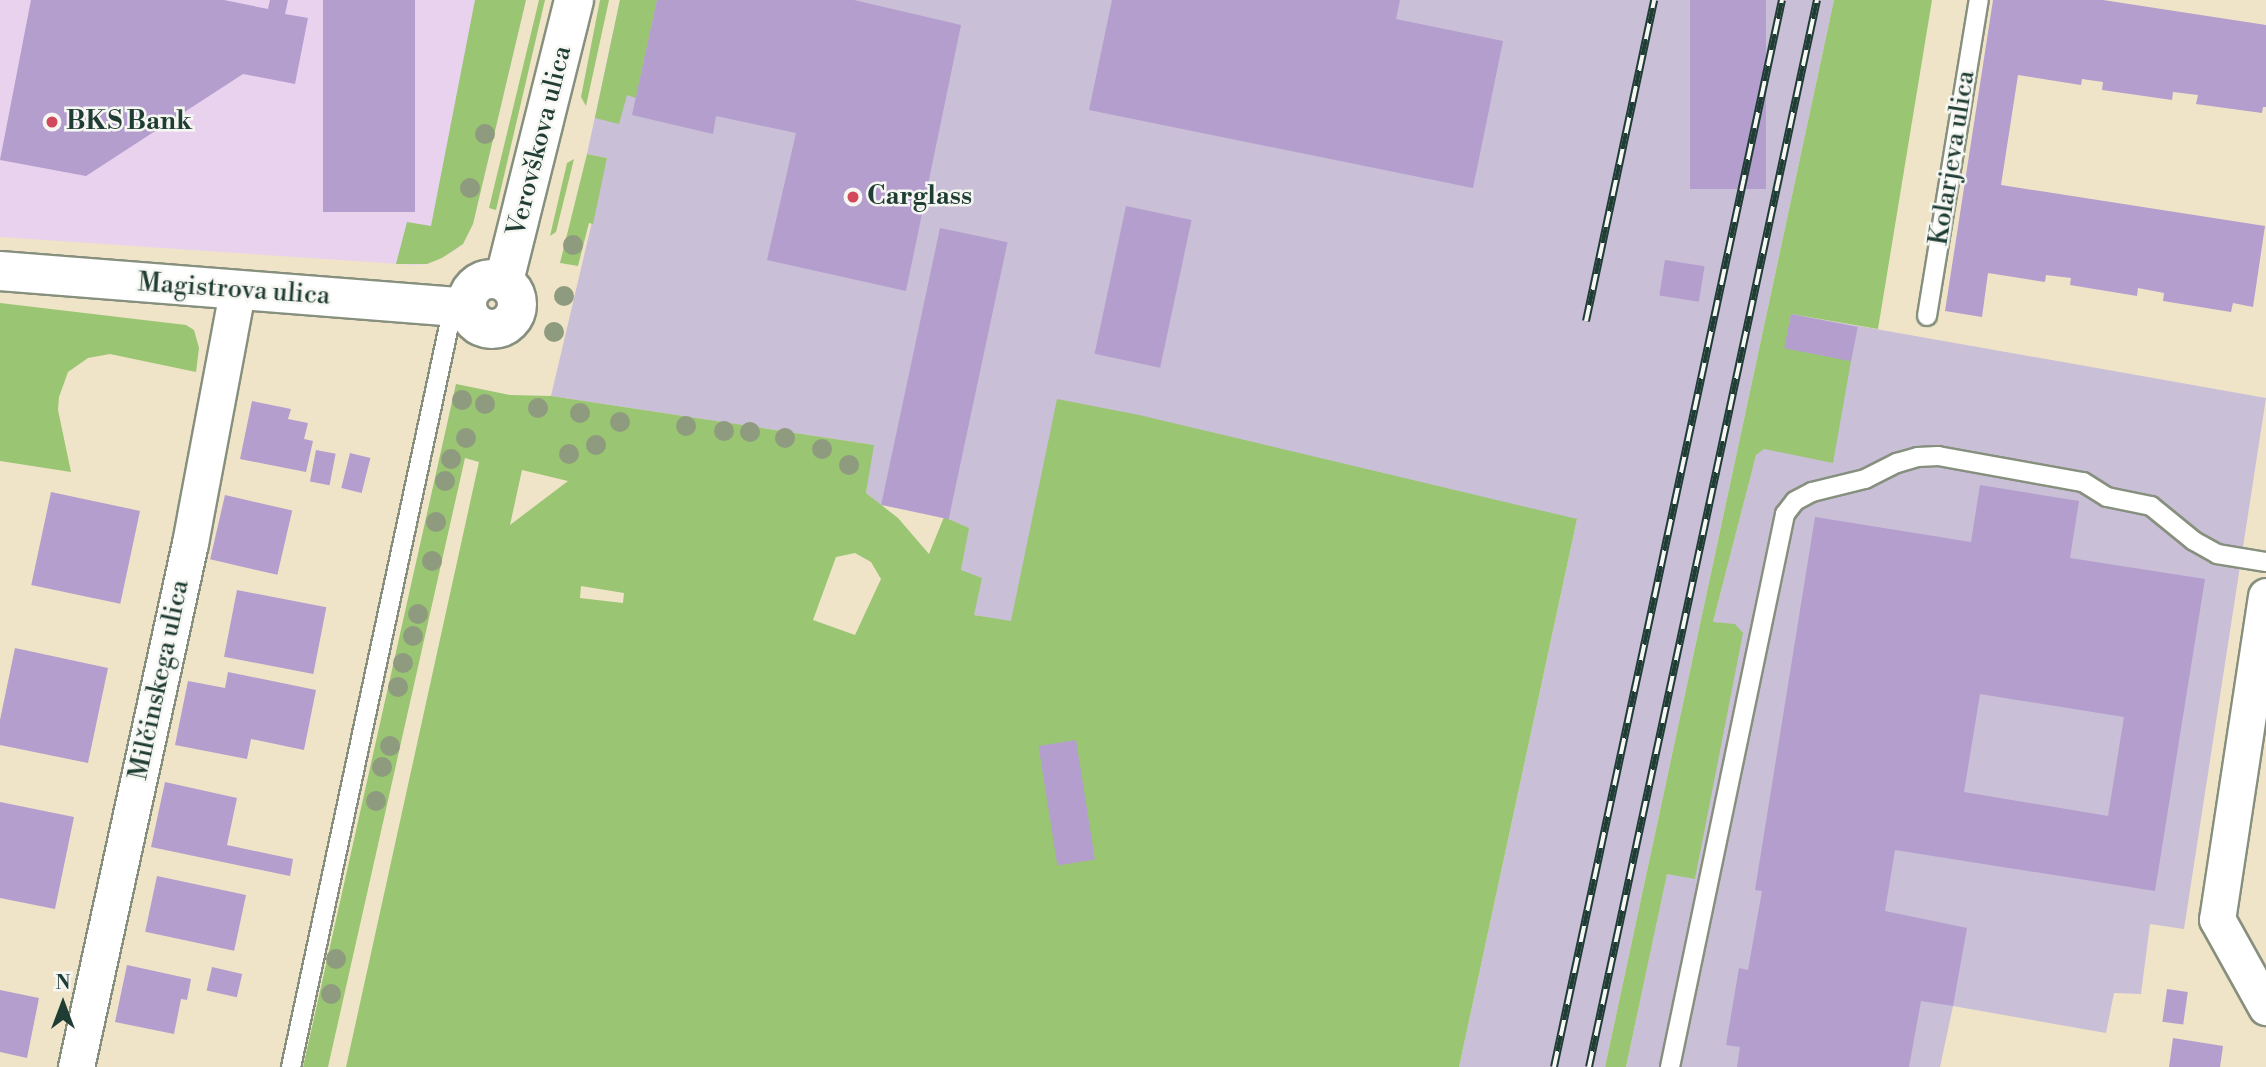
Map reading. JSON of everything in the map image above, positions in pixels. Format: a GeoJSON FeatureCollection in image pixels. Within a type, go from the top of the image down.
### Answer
{"type":"FeatureCollection","features":[{"type":"Feature","properties":{"kind":"street","name":"Verovškova ulica"},"geometry":{"type":"LineString","coordinates":[[460,307],[475,323],[490,329],[506,325],[513,320],[518,304],[512,288],[505,281],[574,0]]}},
{"type":"Feature","properties":{"kind":"street","name":"Magistrova ulica"},"geometry":{"type":"LineString","coordinates":[[0,271],[460,307]]}},
{"type":"Feature","properties":{"kind":"street","name":"Milčinskega ulica"},"geometry":{"type":"LineString","coordinates":[[76,1067],[190,543],[237,291]]}},
{"type":"Feature","properties":{"kind":"street"},"geometry":{"type":"LineString","coordinates":[[2266,596],[2217,919],[2266,1007]]}},
{"type":"Feature","properties":{"kind":"lane","name":"Kolarjeva ulica"},"geometry":{"type":"LineString","coordinates":[[1927,316],[1979,0]]}},
{"type":"Feature","properties":{"kind":"lane"},"geometry":{"type":"LineString","coordinates":[[291,1067],[460,307]]}},
{"type":"Feature","properties":{"kind":"lane"},"geometry":{"type":"LineString","coordinates":[[1670,1067],[1785,514],[1795,501],[1812,492],[1865,479],[1917,457],[1938,456],[2084,482],[2107,497],[2151,506],[2194,541],[2217,554],[2266,562]]}},
{"type":"Feature","properties":{"kind":"shaded area"},"geometry":{"type":"Polygon","coordinates":[[[0,0],[526,0],[473,224],[463,244],[454,251],[427,264],[415,265],[0,237],[0,0]]]}},
{"type":"Feature","properties":{"kind":"shaded area"},"geometry":{"type":"Polygon","coordinates":[[[620,0],[1834,0],[1605,1067],[1459,1067],[1577,519],[1011,622],[974,615],[961,570],[968,528],[944,517],[881,505],[866,493],[873,445],[551,396],[607,158],[587,154],[620,0]]]}},
{"type":"Feature","properties":{"kind":"shaded area"},"geometry":{"type":"Polygon","coordinates":[[[1791,314],[2266,398],[2184,929],[2150,924],[2141,994],[2114,993],[2106,1033],[1953,1006],[1940,1067],[1626,1067],[1667,873],[1695,878],[1717,761],[1713,622],[1756,454],[1764,448],[1791,314]]]}},
{"type":"Feature","properties":{"kind":"green space"},"geometry":{"type":"Polygon","coordinates":[[[475,0],[526,0],[473,224],[463,244],[442,258],[427,264],[396,264],[407,222],[431,226],[475,0]]]}},
{"type":"Feature","properties":{"kind":"green space"},"geometry":{"type":"Polygon","coordinates":[[[539,0],[545,0],[496,210],[489,208],[539,0]]]}},
{"type":"Feature","properties":{"kind":"green space"},"geometry":{"type":"Polygon","coordinates":[[[600,0],[609,0],[586,106],[581,97],[600,0]]]}},
{"type":"Feature","properties":{"kind":"green space"},"geometry":{"type":"Polygon","coordinates":[[[620,0],[657,0],[636,98],[627,95],[619,124],[595,118],[620,0]]]}},
{"type":"Feature","properties":{"kind":"green space"},"geometry":{"type":"Polygon","coordinates":[[[1834,0],[1932,0],[1878,329],[1791,314],[1785,348],[1851,361],[1833,463],[1764,449],[1756,455],[1713,622],[1735,624],[1743,633],[1695,879],[1667,874],[1626,1067],[1605,1067],[1834,0]]]}},
{"type":"Feature","properties":{"kind":"green space"},"geometry":{"type":"Polygon","coordinates":[[[587,154],[607,158],[593,224],[589,223],[578,266],[560,263],[587,154]]]}},
{"type":"Feature","properties":{"kind":"green space"},"geometry":{"type":"Polygon","coordinates":[[[574,159],[556,232],[550,236],[567,163],[574,159]]]}},
{"type":"Feature","properties":{"kind":"green space"},"geometry":{"type":"Polygon","coordinates":[[[0,303],[186,325],[194,330],[199,348],[196,372],[110,354],[88,358],[68,372],[59,397],[58,410],[71,472],[0,461],[0,303]]]}},
{"type":"Feature","properties":{"kind":"green space"},"geometry":{"type":"Polygon","coordinates":[[[456,384],[510,395],[551,396],[874,445],[866,493],[898,518],[929,554],[944,517],[969,528],[961,570],[982,578],[974,615],[1011,621],[1057,399],[1139,415],[1577,519],[1459,1067],[346,1067],[479,462],[465,458],[328,1067],[303,1067],[456,384]],[[522,470],[510,525],[568,481],[522,470]],[[855,553],[836,557],[813,620],[855,635],[881,579],[871,562],[855,553]],[[581,586],[580,598],[623,603],[624,593],[581,586]]]}},
{"type":"Feature","properties":{"kind":"building","name":"BKS Bank"},"geometry":{"type":"Polygon","coordinates":[[[31,0],[224,0],[268,9],[270,0],[288,0],[285,14],[308,18],[295,84],[243,74],[86,176],[0,160],[31,0]]]}},
{"type":"Feature","properties":{"kind":"building"},"geometry":{"type":"Polygon","coordinates":[[[323,0],[415,0],[415,212],[323,212],[323,0]]]}},
{"type":"Feature","properties":{"kind":"building","name":"Carglass"},"geometry":{"type":"Polygon","coordinates":[[[657,0],[854,0],[961,25],[906,291],[767,260],[796,133],[716,116],[713,134],[632,115],[657,0]]]}},
{"type":"Feature","properties":{"kind":"building"},"geometry":{"type":"Polygon","coordinates":[[[1112,0],[1400,0],[1396,19],[1503,41],[1473,188],[1089,110],[1112,0]]]}},
{"type":"Feature","properties":{"kind":"building"},"geometry":{"type":"Polygon","coordinates":[[[1690,0],[1766,0],[1766,189],[1690,189],[1690,0]]]}},
{"type":"Feature","properties":{"kind":"building"},"geometry":{"type":"Polygon","coordinates":[[[1993,0],[2103,0],[2266,25],[2266,107],[2263,107],[2262,113],[2196,104],[2198,95],[2173,92],[2172,100],[2102,90],[2103,82],[2082,79],[2081,85],[2018,75],[2001,185],[2265,226],[2253,307],[2233,303],[2231,312],[2163,301],[2164,293],[2138,288],[2137,296],[2070,285],[2071,278],[2046,275],[2045,282],[1988,273],[1982,317],[1945,311],[1993,0]]]}},
{"type":"Feature","properties":{"kind":"building"},"geometry":{"type":"Polygon","coordinates":[[[1126,206],[1192,220],[1160,368],[1095,354],[1126,206]]]}},
{"type":"Feature","properties":{"kind":"building"},"geometry":{"type":"Polygon","coordinates":[[[940,228],[1007,242],[949,519],[881,505],[940,228]]]}},
{"type":"Feature","properties":{"kind":"building"},"geometry":{"type":"Polygon","coordinates":[[[1665,260],[1705,266],[1699,302],[1659,296],[1665,260]]]}},
{"type":"Feature","properties":{"kind":"building"},"geometry":{"type":"Polygon","coordinates":[[[1791,314],[1858,327],[1851,361],[1784,348],[1791,314]]]}},
{"type":"Feature","properties":{"kind":"building"},"geometry":{"type":"Polygon","coordinates":[[[252,401],[291,409],[288,419],[308,423],[304,439],[313,441],[306,472],[240,459],[252,401]]]}},
{"type":"Feature","properties":{"kind":"building"},"geometry":{"type":"Polygon","coordinates":[[[316,450],[336,454],[330,485],[310,481],[316,450]]]}},
{"type":"Feature","properties":{"kind":"building"},"geometry":{"type":"Polygon","coordinates":[[[350,453],[370,458],[362,493],[341,488],[350,453]]]}},
{"type":"Feature","properties":{"kind":"building"},"geometry":{"type":"Polygon","coordinates":[[[1980,485],[2079,501],[2070,558],[2205,579],[2155,891],[1895,850],[1885,911],[1967,928],[1953,1006],[1921,1001],[1909,1067],[1737,1067],[1740,1047],[1726,1045],[1739,968],[1748,970],[1762,891],[1755,890],[1815,517],[1971,542],[1980,485]],[[1980,694],[1964,792],[2108,816],[2124,717],[1980,694]]]}},
{"type":"Feature","properties":{"kind":"building"},"geometry":{"type":"Polygon","coordinates":[[[51,492],[140,511],[120,604],[31,585],[51,492]]]}},
{"type":"Feature","properties":{"kind":"building"},"geometry":{"type":"Polygon","coordinates":[[[225,495],[292,511],[277,575],[210,559],[225,495]]]}},
{"type":"Feature","properties":{"kind":"building"},"geometry":{"type":"Polygon","coordinates":[[[237,590],[326,607],[313,674],[224,657],[237,590]]]}},
{"type":"Feature","properties":{"kind":"building"},"geometry":{"type":"Polygon","coordinates":[[[15,648],[108,668],[88,763],[0,745],[0,720],[15,648]]]}},
{"type":"Feature","properties":{"kind":"building"},"geometry":{"type":"Polygon","coordinates":[[[228,672],[316,690],[304,750],[251,739],[247,759],[175,745],[188,681],[225,688],[228,672]]]}},
{"type":"Feature","properties":{"kind":"building"},"geometry":{"type":"Polygon","coordinates":[[[1076,740],[1095,860],[1057,865],[1038,746],[1076,740]]]}},
{"type":"Feature","properties":{"kind":"building"},"geometry":{"type":"Polygon","coordinates":[[[165,782],[237,798],[227,845],[293,859],[290,876],[151,847],[165,782]]]}},
{"type":"Feature","properties":{"kind":"building"},"geometry":{"type":"Polygon","coordinates":[[[0,802],[74,817],[55,909],[0,898],[0,802]]]}},
{"type":"Feature","properties":{"kind":"building"},"geometry":{"type":"Polygon","coordinates":[[[157,876],[246,895],[234,951],[145,932],[157,876]]]}},
{"type":"Feature","properties":{"kind":"building"},"geometry":{"type":"Polygon","coordinates":[[[127,965],[191,979],[187,1000],[181,999],[174,1034],[115,1022],[127,965]]]}},
{"type":"Feature","properties":{"kind":"building"},"geometry":{"type":"Polygon","coordinates":[[[212,967],[242,974],[237,997],[207,990],[212,967]]]}},
{"type":"Feature","properties":{"kind":"building"},"geometry":{"type":"Polygon","coordinates":[[[2167,989],[2188,992],[2183,1025],[2162,1022],[2167,989]]]}},
{"type":"Feature","properties":{"kind":"building"},"geometry":{"type":"Polygon","coordinates":[[[0,990],[39,998],[27,1058],[0,1052],[0,990]]]}},
{"type":"Feature","properties":{"kind":"building"},"geometry":{"type":"Polygon","coordinates":[[[2173,1038],[2223,1046],[2220,1067],[2169,1067],[2173,1038]]]}},
{"type":"Feature","properties":{"kind":"railway"},"geometry":{"type":"LineString","coordinates":[[1586,321],[1654,0]]}},
{"type":"Feature","properties":{"kind":"railway"},"geometry":{"type":"LineString","coordinates":[[1554,1067],[1782,0]]}},
{"type":"Feature","properties":{"kind":"railway"},"geometry":{"type":"LineString","coordinates":[[1589,1067],[1817,0]]}},
{"type":"Feature","properties":{"kind":"place","name":"BKS Bank"},"geometry":{"type":"Point","coordinates":[52,122]}},
{"type":"Feature","properties":{"kind":"place","name":"Carglass"},"geometry":{"type":"Point","coordinates":[853,197]}}]}
